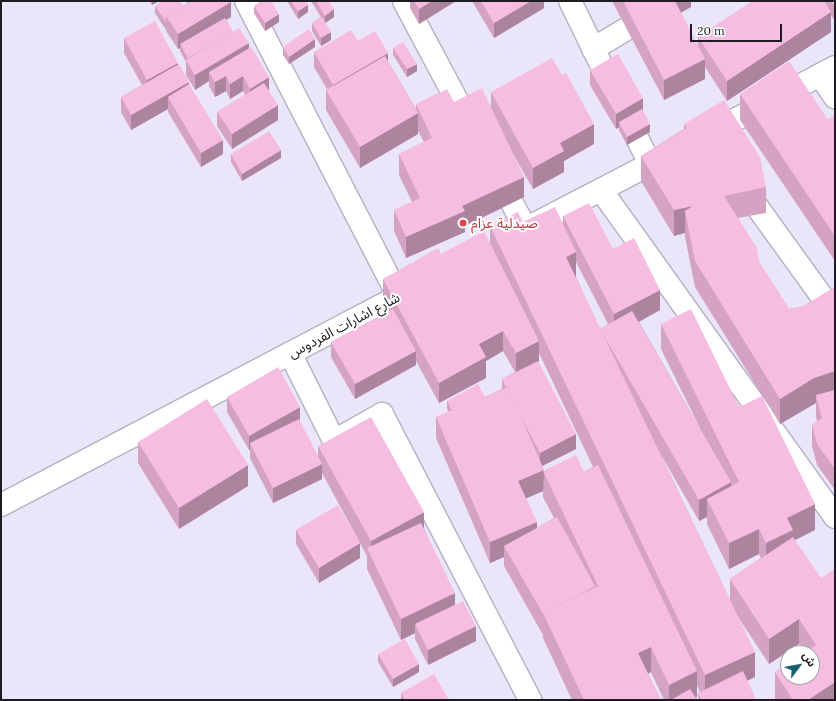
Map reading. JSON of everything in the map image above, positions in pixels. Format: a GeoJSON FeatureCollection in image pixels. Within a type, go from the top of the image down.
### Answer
{"type":"FeatureCollection","features":[{"type":"Feature","properties":{"kind":"street"},"geometry":{"type":"LineString","coordinates":[[246,1],[398,296]]}},
{"type":"Feature","properties":{"kind":"street"},"geometry":{"type":"LineString","coordinates":[[404,1],[526,229]]}},
{"type":"Feature","properties":{"kind":"street"},"geometry":{"type":"LineString","coordinates":[[570,1],[650,164]]}},
{"type":"Feature","properties":{"kind":"street"},"geometry":{"type":"LineString","coordinates":[[594,49],[673,1]]}},
{"type":"Feature","properties":{"kind":"street"},"geometry":{"type":"LineString","coordinates":[[506,240],[827,71],[835,97]]}},
{"type":"Feature","properties":{"kind":"street"},"geometry":{"type":"LineString","coordinates":[[694,141],[719,155]]}},
{"type":"Feature","properties":{"kind":"street"},"geometry":{"type":"LineString","coordinates":[[733,174],[835,314]]}},
{"type":"Feature","properties":{"kind":"street"},"geometry":{"type":"LineString","coordinates":[[601,190],[835,517]]}},
{"type":"Feature","properties":{"kind":"street","name":"شارع اشارات الفردوس"},"geometry":{"type":"LineString","coordinates":[[1,505],[432,279]]}},
{"type":"Feature","properties":{"kind":"street"},"geometry":{"type":"LineString","coordinates":[[290,353],[334,441],[382,414],[530,700]]}},
{"type":"Feature","properties":{"kind":"building"},"geometry":{"type":"Polygon","coordinates":[[[162,1],[180,1],[183,6],[166,16],[166,22],[155,6],[162,1]]]}},
{"type":"Feature","properties":{"kind":"building"},"geometry":{"type":"Polygon","coordinates":[[[192,1],[231,2],[178,34],[166,16],[192,1]]]}},
{"type":"Feature","properties":{"kind":"building"},"geometry":{"type":"Polygon","coordinates":[[[261,1],[271,1],[279,14],[265,23],[254,6],[261,1]]]}},
{"type":"Feature","properties":{"kind":"building"},"geometry":{"type":"Polygon","coordinates":[[[291,1],[306,1],[308,5],[298,11],[291,1]]]}},
{"type":"Feature","properties":{"kind":"building"},"geometry":{"type":"Polygon","coordinates":[[[316,1],[329,1],[334,9],[325,16],[316,1]]]}},
{"type":"Feature","properties":{"kind":"building"},"geometry":{"type":"Polygon","coordinates":[[[414,1],[432,1],[419,9],[414,1]]]}},
{"type":"Feature","properties":{"kind":"building"},"geometry":{"type":"Polygon","coordinates":[[[481,1],[531,1],[494,23],[481,1]]]}},
{"type":"Feature","properties":{"kind":"building"},"geometry":{"type":"Polygon","coordinates":[[[623,1],[675,1],[705,59],[664,80],[623,1]]]}},
{"type":"Feature","properties":{"kind":"building"},"geometry":{"type":"Polygon","coordinates":[[[753,1],[824,1],[831,12],[727,81],[698,37],[753,1]]]}},
{"type":"Feature","properties":{"kind":"building"},"geometry":{"type":"Polygon","coordinates":[[[322,17],[331,32],[321,38],[312,23],[322,17]]]}},
{"type":"Feature","properties":{"kind":"building"},"geometry":{"type":"Polygon","coordinates":[[[225,18],[233,32],[188,58],[180,44],[225,18]]]}},
{"type":"Feature","properties":{"kind":"building"},"geometry":{"type":"Polygon","coordinates":[[[155,21],[178,63],[147,80],[124,38],[155,21]]]}},
{"type":"Feature","properties":{"kind":"building"},"geometry":{"type":"Polygon","coordinates":[[[239,28],[249,43],[195,75],[186,60],[239,28]]]}},
{"type":"Feature","properties":{"kind":"building"},"geometry":{"type":"Polygon","coordinates":[[[309,29],[315,39],[289,57],[283,47],[309,29]]]}},
{"type":"Feature","properties":{"kind":"building"},"geometry":{"type":"Polygon","coordinates":[[[351,30],[358,41],[375,31],[388,53],[333,85],[314,52],[351,30]]]}},
{"type":"Feature","properties":{"kind":"building"},"geometry":{"type":"Polygon","coordinates":[[[403,42],[417,64],[407,69],[393,48],[403,42]]]}},
{"type":"Feature","properties":{"kind":"building"},"geometry":{"type":"Polygon","coordinates":[[[251,47],[269,77],[250,89],[243,76],[230,84],[226,76],[215,82],[209,72],[251,47]]]}},
{"type":"Feature","properties":{"kind":"building"},"geometry":{"type":"Polygon","coordinates":[[[618,54],[643,98],[616,114],[590,70],[618,54]]]}},
{"type":"Feature","properties":{"kind":"building"},"geometry":{"type":"Polygon","coordinates":[[[385,56],[418,113],[360,147],[326,90],[385,56]]]}},
{"type":"Feature","properties":{"kind":"building"},"geometry":{"type":"Polygon","coordinates":[[[552,58],[562,75],[566,73],[594,124],[560,143],[564,151],[533,168],[491,92],[552,58]]]}},
{"type":"Feature","properties":{"kind":"building"},"geometry":{"type":"Polygon","coordinates":[[[789,61],[828,120],[835,115],[835,236],[740,94],[789,61]]]}},
{"type":"Feature","properties":{"kind":"building"},"geometry":{"type":"Polygon","coordinates":[[[179,64],[189,82],[131,115],[121,97],[179,64]]]}},
{"type":"Feature","properties":{"kind":"building"},"geometry":{"type":"Polygon","coordinates":[[[264,83],[278,105],[232,134],[217,112],[264,83]]]}},
{"type":"Feature","properties":{"kind":"building"},"geometry":{"type":"Polygon","coordinates":[[[189,84],[223,140],[201,153],[168,97],[189,84]]]}},
{"type":"Feature","properties":{"kind":"building"},"geometry":{"type":"Polygon","coordinates":[[[482,88],[524,177],[462,206],[465,211],[406,237],[394,210],[420,198],[399,154],[432,138],[416,104],[447,89],[454,102],[482,88]]]}},
{"type":"Feature","properties":{"kind":"building"},"geometry":{"type":"Polygon","coordinates":[[[724,100],[760,157],[766,187],[724,196],[757,248],[759,262],[789,309],[804,306],[835,287],[835,371],[814,378],[780,399],[695,261],[685,211],[693,206],[674,210],[641,156],[687,128],[684,124],[724,100]]]}},
{"type":"Feature","properties":{"kind":"building"},"geometry":{"type":"Polygon","coordinates":[[[642,109],[650,124],[627,137],[619,122],[642,109]]]}},
{"type":"Feature","properties":{"kind":"building"},"geometry":{"type":"Polygon","coordinates":[[[269,131],[281,150],[242,174],[231,154],[269,131]]]}},
{"type":"Feature","properties":{"kind":"building"},"geometry":{"type":"Polygon","coordinates":[[[589,203],[613,249],[634,238],[660,290],[614,314],[563,216],[589,203]]]}},
{"type":"Feature","properties":{"kind":"building"},"geometry":{"type":"Polygon","coordinates":[[[555,207],[576,252],[566,257],[755,652],[705,675],[490,226],[518,212],[523,222],[555,207]]]}},
{"type":"Feature","properties":{"kind":"building"},"geometry":{"type":"Polygon","coordinates":[[[484,231],[539,341],[516,353],[503,331],[479,344],[486,357],[439,383],[383,279],[438,248],[441,254],[484,231]]]}},
{"type":"Feature","properties":{"kind":"building"},"geometry":{"type":"Polygon","coordinates":[[[393,309],[416,351],[355,384],[331,342],[393,309]]]}},
{"type":"Feature","properties":{"kind":"building"},"geometry":{"type":"Polygon","coordinates":[[[691,309],[739,407],[762,396],[815,504],[787,518],[793,530],[766,543],[759,529],[729,543],[707,499],[739,482],[661,324],[691,309]]]}},
{"type":"Feature","properties":{"kind":"building"},"geometry":{"type":"Polygon","coordinates":[[[632,311],[731,482],[699,500],[600,329],[632,311]]]}},
{"type":"Feature","properties":{"kind":"building"},"geometry":{"type":"Polygon","coordinates":[[[538,361],[576,434],[540,453],[518,411],[508,387],[506,388],[502,379],[538,361]]]}},
{"type":"Feature","properties":{"kind":"building"},"geometry":{"type":"Polygon","coordinates":[[[278,367],[300,407],[249,436],[227,397],[278,367]]]}},
{"type":"Feature","properties":{"kind":"building"},"geometry":{"type":"Polygon","coordinates":[[[478,384],[485,397],[452,411],[447,401],[478,384]]]}},
{"type":"Feature","properties":{"kind":"building"},"geometry":{"type":"Polygon","coordinates":[[[508,387],[544,470],[518,481],[537,522],[490,542],[436,417],[508,387]]]}},
{"type":"Feature","properties":{"kind":"building"},"geometry":{"type":"Polygon","coordinates":[[[835,390],[835,469],[817,444],[812,425],[822,418],[816,395],[835,390]]]}},
{"type":"Feature","properties":{"kind":"building"},"geometry":{"type":"Polygon","coordinates":[[[207,399],[248,465],[179,508],[138,442],[207,399]]]}},
{"type":"Feature","properties":{"kind":"building"},"geometry":{"type":"Polygon","coordinates":[[[371,417],[424,512],[371,541],[318,446],[371,417]]]}},
{"type":"Feature","properties":{"kind":"building"},"geometry":{"type":"Polygon","coordinates":[[[299,419],[322,464],[273,488],[250,443],[299,419]]]}},
{"type":"Feature","properties":{"kind":"building"},"geometry":{"type":"Polygon","coordinates":[[[576,455],[584,472],[598,465],[697,671],[669,685],[651,647],[638,653],[661,700],[584,700],[543,613],[598,586],[543,471],[576,455]]]}},
{"type":"Feature","properties":{"kind":"building"},"geometry":{"type":"Polygon","coordinates":[[[338,505],[360,543],[319,568],[296,530],[338,505]]]}},
{"type":"Feature","properties":{"kind":"building"},"geometry":{"type":"Polygon","coordinates":[[[557,517],[595,586],[543,614],[504,546],[557,517]]]}},
{"type":"Feature","properties":{"kind":"building"},"geometry":{"type":"Polygon","coordinates":[[[421,523],[455,593],[401,619],[367,548],[421,523]]]}},
{"type":"Feature","properties":{"kind":"building"},"geometry":{"type":"Polygon","coordinates":[[[793,537],[821,578],[835,569],[835,682],[808,700],[793,700],[783,685],[820,685],[820,645],[816,645],[799,619],[769,639],[730,579],[793,537]]]}},
{"type":"Feature","properties":{"kind":"building"},"geometry":{"type":"Polygon","coordinates":[[[463,601],[476,626],[428,650],[415,624],[463,601]]]}},
{"type":"Feature","properties":{"kind":"building"},"geometry":{"type":"Polygon","coordinates":[[[405,639],[419,664],[393,679],[378,654],[405,639]]]}},
{"type":"Feature","properties":{"kind":"building"},"geometry":{"type":"Polygon","coordinates":[[[780,669],[780,680],[775,672],[780,669]]]}},
{"type":"Feature","properties":{"kind":"building"},"geometry":{"type":"Polygon","coordinates":[[[743,671],[756,700],[701,700],[698,693],[743,671]]]}},
{"type":"Feature","properties":{"kind":"building"},"geometry":{"type":"Polygon","coordinates":[[[434,674],[449,700],[405,700],[401,693],[434,674]]]}},
{"type":"Feature","properties":{"kind":"building"},"geometry":{"type":"Polygon","coordinates":[[[690,689],[697,700],[671,700],[690,689]]]}},
{"type":"Feature","properties":{"kind":"place","name":"صيدلية عزام"},"geometry":{"type":"Point","coordinates":[463,223]}}]}
